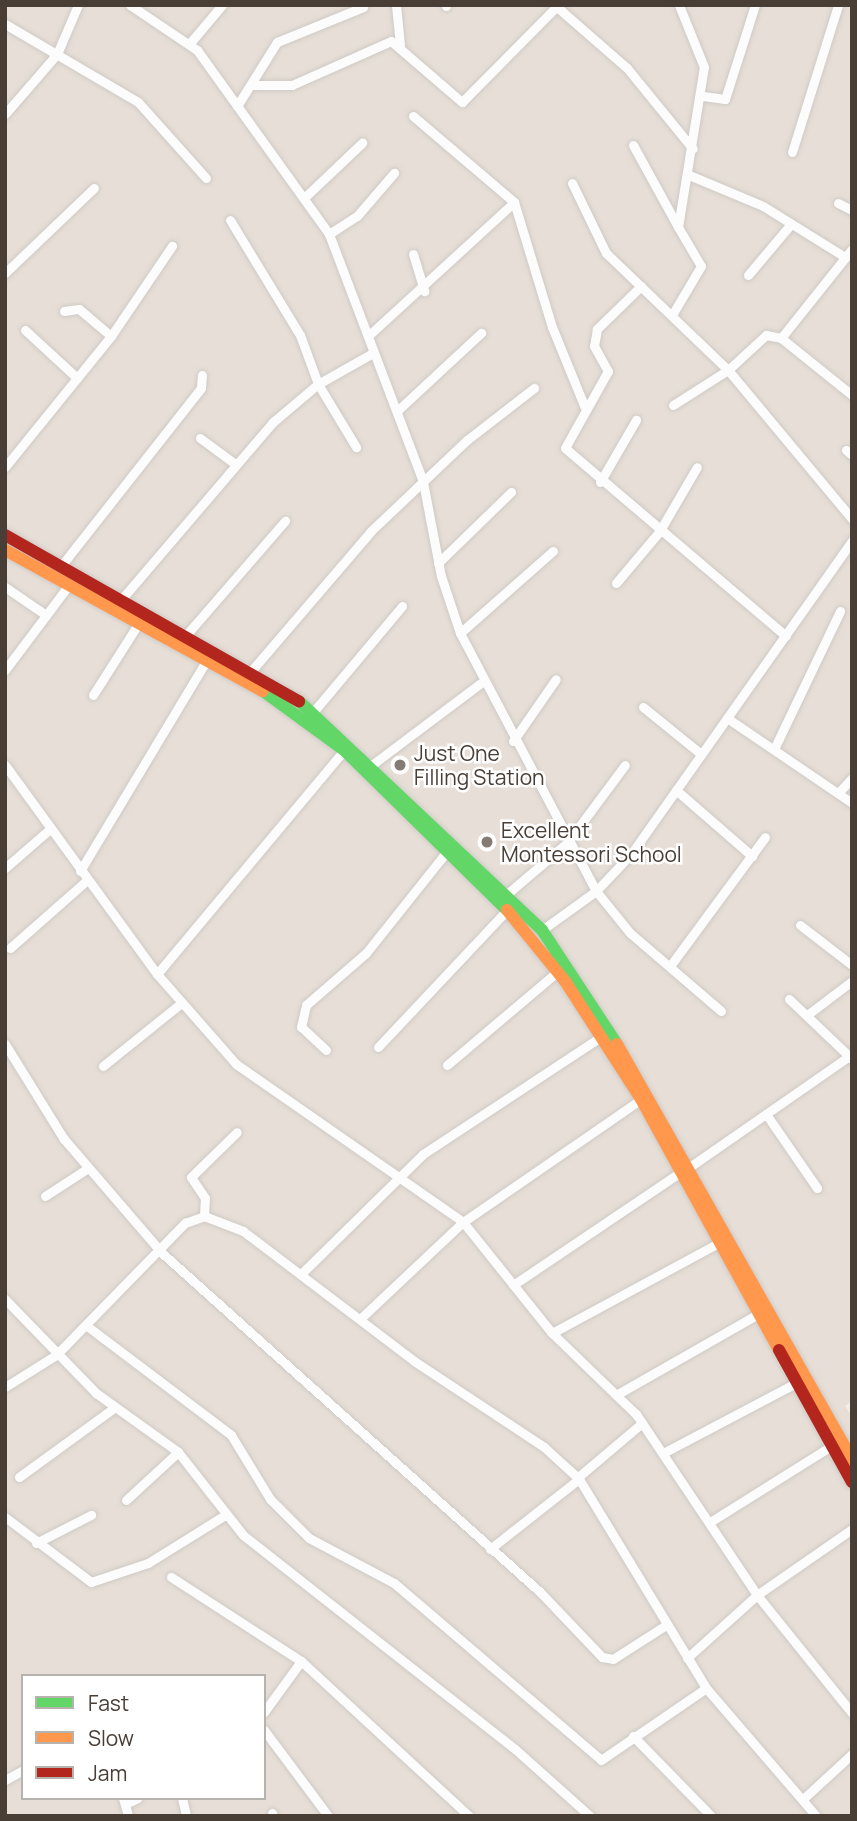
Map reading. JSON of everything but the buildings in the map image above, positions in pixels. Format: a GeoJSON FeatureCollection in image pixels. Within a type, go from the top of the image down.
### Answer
{"type":"FeatureCollection","features":[{"type":"Feature","properties":{"kind":"main road"},"geometry":{"type":"LineString","coordinates":[[5,535],[120,601],[253,670],[314,711],[373,764],[542,930],[610,1027],[852,1460]]}},
{"type":"Feature","properties":{"kind":"main road"},"geometry":{"type":"LineString","coordinates":[[5,550],[275,697],[344,750],[508,911],[558,972],[687,1168],[720,1242],[852,1482]]}},
{"type":"Feature","properties":{"kind":"street"},"geometry":{"type":"LineString","coordinates":[[5,114],[57,54],[78,5]]}},
{"type":"Feature","properties":{"kind":"street"},"geometry":{"type":"LineString","coordinates":[[130,5],[190,43],[330,234],[368,336],[371,354],[397,411],[423,482],[438,563],[460,633],[481,682],[567,843],[596,891],[670,966],[721,1011]]}},
{"type":"Feature","properties":{"kind":"street"},"geometry":{"type":"LineString","coordinates":[[190,43],[222,5]]}},
{"type":"Feature","properties":{"kind":"street"},"geometry":{"type":"LineString","coordinates":[[396,5],[400,45]]}},
{"type":"Feature","properties":{"kind":"street"},"geometry":{"type":"LineString","coordinates":[[678,227],[703,96],[702,55],[679,5]]}},
{"type":"Feature","properties":{"kind":"street"},"geometry":{"type":"LineString","coordinates":[[703,96],[725,99],[755,5]]}},
{"type":"Feature","properties":{"kind":"street"},"geometry":{"type":"LineString","coordinates":[[792,152],[838,5]]}},
{"type":"Feature","properties":{"kind":"street"},"geometry":{"type":"LineString","coordinates":[[254,85],[292,85],[383,42],[400,45],[462,102],[558,6],[627,68],[693,149]]}},
{"type":"Feature","properties":{"kind":"street"},"geometry":{"type":"LineString","coordinates":[[237,106],[254,85],[277,42],[363,7]]}},
{"type":"Feature","properties":{"kind":"street"},"geometry":{"type":"LineString","coordinates":[[5,24],[138,102],[206,178]]}},
{"type":"Feature","properties":{"kind":"street"},"geometry":{"type":"LineString","coordinates":[[413,116],[514,202],[552,327],[585,408]]}},
{"type":"Feature","properties":{"kind":"street"},"geometry":{"type":"LineString","coordinates":[[305,197],[362,143]]}},
{"type":"Feature","properties":{"kind":"street"},"geometry":{"type":"LineString","coordinates":[[634,145],[701,266],[672,316]]}},
{"type":"Feature","properties":{"kind":"street"},"geometry":{"type":"LineString","coordinates":[[330,234],[357,216],[394,173]]}},
{"type":"Feature","properties":{"kind":"street"},"geometry":{"type":"LineString","coordinates":[[689,175],[737,193],[845,257]]}},
{"type":"Feature","properties":{"kind":"street"},"geometry":{"type":"LineString","coordinates":[[572,183],[594,236],[641,286],[728,370],[852,519]]}},
{"type":"Feature","properties":{"kind":"street"},"geometry":{"type":"LineString","coordinates":[[5,273],[94,188]]}},
{"type":"Feature","properties":{"kind":"street"},"geometry":{"type":"LineString","coordinates":[[368,336],[424,291],[514,202]]}},
{"type":"Feature","properties":{"kind":"street"},"geometry":{"type":"LineString","coordinates":[[838,203],[852,210]]}},
{"type":"Feature","properties":{"kind":"street"},"geometry":{"type":"LineString","coordinates":[[230,220],[300,335],[318,384],[355,447]]}},
{"type":"Feature","properties":{"kind":"street"},"geometry":{"type":"LineString","coordinates":[[748,275],[791,224]]}},
{"type":"Feature","properties":{"kind":"street"},"geometry":{"type":"LineString","coordinates":[[5,467],[111,336],[172,246]]}},
{"type":"Feature","properties":{"kind":"street"},"geometry":{"type":"LineString","coordinates":[[781,338],[852,249]]}},
{"type":"Feature","properties":{"kind":"street"},"geometry":{"type":"LineString","coordinates":[[413,254],[424,291]]}},
{"type":"Feature","properties":{"kind":"street"},"geometry":{"type":"LineString","coordinates":[[641,286],[597,329],[594,346],[608,371],[565,448],[600,482],[786,636]]}},
{"type":"Feature","properties":{"kind":"street"},"geometry":{"type":"LineString","coordinates":[[64,311],[79,309],[111,336]]}},
{"type":"Feature","properties":{"kind":"street"},"geometry":{"type":"LineString","coordinates":[[25,330],[77,378]]}},
{"type":"Feature","properties":{"kind":"street"},"geometry":{"type":"LineString","coordinates":[[397,411],[481,333]]}},
{"type":"Feature","properties":{"kind":"street"},"geometry":{"type":"LineString","coordinates":[[673,405],[728,370],[763,337],[781,338],[852,395]]}},
{"type":"Feature","properties":{"kind":"street"},"geometry":{"type":"LineString","coordinates":[[120,601],[235,464],[318,384],[371,354]]}},
{"type":"Feature","properties":{"kind":"street"},"geometry":{"type":"LineString","coordinates":[[61,566],[201,388],[202,375]]}},
{"type":"Feature","properties":{"kind":"street"},"geometry":{"type":"LineString","coordinates":[[253,670],[371,531],[423,482],[534,387]]}},
{"type":"Feature","properties":{"kind":"street"},"geometry":{"type":"LineString","coordinates":[[600,482],[636,420]]}},
{"type":"Feature","properties":{"kind":"street"},"geometry":{"type":"LineString","coordinates":[[200,438],[235,464]]}},
{"type":"Feature","properties":{"kind":"street"},"geometry":{"type":"LineString","coordinates":[[616,583],[659,532],[697,467]]}},
{"type":"Feature","properties":{"kind":"street"},"geometry":{"type":"LineString","coordinates":[[438,563],[511,492]]}},
{"type":"Feature","properties":{"kind":"street"},"geometry":{"type":"LineString","coordinates":[[187,634],[285,521]]}},
{"type":"Feature","properties":{"kind":"street"},"geometry":{"type":"LineString","coordinates":[[542,930],[596,891],[676,790],[852,541]]}},
{"type":"Feature","properties":{"kind":"street"},"geometry":{"type":"LineString","coordinates":[[460,633],[554,551]]}},
{"type":"Feature","properties":{"kind":"street"},"geometry":{"type":"LineString","coordinates":[[5,670],[68,586]]}},
{"type":"Feature","properties":{"kind":"street"},"geometry":{"type":"LineString","coordinates":[[5,587],[46,615]]}},
{"type":"Feature","properties":{"kind":"street"},"geometry":{"type":"LineString","coordinates":[[314,711],[402,606]]}},
{"type":"Feature","properties":{"kind":"street"},"geometry":{"type":"LineString","coordinates":[[774,749],[841,611]]}},
{"type":"Feature","properties":{"kind":"street"},"geometry":{"type":"LineString","coordinates":[[93,695],[138,624]]}},
{"type":"Feature","properties":{"kind":"street"},"geometry":{"type":"LineString","coordinates":[[80,871],[207,660]]}},
{"type":"Feature","properties":{"kind":"street"},"geometry":{"type":"LineString","coordinates":[[513,741],[556,679]]}},
{"type":"Feature","properties":{"kind":"street"},"geometry":{"type":"LineString","coordinates":[[373,764],[481,682]]}},
{"type":"Feature","properties":{"kind":"street"},"geometry":{"type":"LineString","coordinates":[[643,707],[701,754]]}},
{"type":"Feature","properties":{"kind":"street"},"geometry":{"type":"LineString","coordinates":[[727,718],[852,803]]}},
{"type":"Feature","properties":{"kind":"street"},"geometry":{"type":"LineString","coordinates":[[157,974],[344,750]]}},
{"type":"Feature","properties":{"kind":"street"},"geometry":{"type":"LineString","coordinates":[[5,765],[157,974],[236,1064],[337,1139],[400,1172],[463,1222],[552,1333],[616,1395],[665,1452],[757,1595],[852,1713]]}},
{"type":"Feature","properties":{"kind":"street"},"geometry":{"type":"LineString","coordinates":[[507,894],[567,843],[625,765]]}},
{"type":"Feature","properties":{"kind":"street"},"geometry":{"type":"LineString","coordinates":[[839,792],[852,778]]}},
{"type":"Feature","properties":{"kind":"street"},"geometry":{"type":"LineString","coordinates":[[676,790],[751,856]]}},
{"type":"Feature","properties":{"kind":"street"},"geometry":{"type":"LineString","coordinates":[[5,868],[50,829]]}},
{"type":"Feature","properties":{"kind":"street"},"geometry":{"type":"LineString","coordinates":[[670,966],[765,837]]}},
{"type":"Feature","properties":{"kind":"street"},"geometry":{"type":"LineString","coordinates":[[326,1050],[301,1027],[306,1005],[366,953],[448,850]]}},
{"type":"Feature","properties":{"kind":"street"},"geometry":{"type":"LineString","coordinates":[[10,948],[87,880]]}},
{"type":"Feature","properties":{"kind":"street"},"geometry":{"type":"LineString","coordinates":[[378,1047],[508,911]]}},
{"type":"Feature","properties":{"kind":"street"},"geometry":{"type":"LineString","coordinates":[[800,925],[852,965]]}},
{"type":"Feature","properties":{"kind":"street"},"geometry":{"type":"LineString","coordinates":[[447,1065],[558,972]]}},
{"type":"Feature","properties":{"kind":"street"},"geometry":{"type":"LineString","coordinates":[[807,1015],[852,981]]}},
{"type":"Feature","properties":{"kind":"street"},"geometry":{"type":"LineString","coordinates":[[513,1285],[850,1058],[789,999]]}},
{"type":"Feature","properties":{"kind":"street"},"geometry":{"type":"LineString","coordinates":[[103,1066],[181,1003]]}},
{"type":"Feature","properties":{"kind":"street"},"geometry":{"type":"LineString","coordinates":[[303,1272],[400,1172],[602,1036]]}},
{"type":"Feature","properties":{"kind":"street"},"geometry":{"type":"LineString","coordinates":[[5,1044],[88,1168],[162,1253],[490,1549],[606,1660],[666,1625]]}},
{"type":"Feature","properties":{"kind":"street"},"geometry":{"type":"LineString","coordinates":[[361,1318],[463,1222],[641,1099]]}},
{"type":"Feature","properties":{"kind":"street"},"geometry":{"type":"LineString","coordinates":[[766,1114],[817,1188]]}},
{"type":"Feature","properties":{"kind":"street"},"geometry":{"type":"LineString","coordinates":[[204,1216],[205,1198],[191,1177],[237,1132]]}},
{"type":"Feature","properties":{"kind":"street"},"geometry":{"type":"LineString","coordinates":[[45,1196],[88,1168]]}},
{"type":"Feature","properties":{"kind":"street"},"geometry":{"type":"LineString","coordinates":[[5,1387],[56,1355],[162,1253],[186,1223],[204,1216],[259,1239],[361,1318],[544,1447],[578,1479],[706,1688],[816,1816]]}},
{"type":"Feature","properties":{"kind":"street"},"geometry":{"type":"LineString","coordinates":[[552,1333],[720,1242]]}},
{"type":"Feature","properties":{"kind":"street"},"geometry":{"type":"LineString","coordinates":[[5,1300],[56,1355],[114,1408],[178,1452],[225,1515],[293,1579],[515,1749],[590,1816]]}},
{"type":"Feature","properties":{"kind":"street"},"geometry":{"type":"LineString","coordinates":[[616,1395],[758,1314]]}},
{"type":"Feature","properties":{"kind":"street"},"geometry":{"type":"LineString","coordinates":[[87,1326],[231,1435],[270,1499],[309,1538],[394,1583],[601,1759],[706,1688]]}},
{"type":"Feature","properties":{"kind":"street"},"geometry":{"type":"LineString","coordinates":[[665,1452],[796,1383]]}},
{"type":"Feature","properties":{"kind":"street"},"geometry":{"type":"LineString","coordinates":[[19,1477],[114,1408]]}},
{"type":"Feature","properties":{"kind":"street"},"geometry":{"type":"LineString","coordinates":[[490,1549],[578,1479],[642,1423]]}},
{"type":"Feature","properties":{"kind":"street"},"geometry":{"type":"LineString","coordinates":[[710,1522],[831,1446]]}},
{"type":"Feature","properties":{"kind":"street"},"geometry":{"type":"LineString","coordinates":[[126,1500],[178,1452]]}},
{"type":"Feature","properties":{"kind":"street"},"geometry":{"type":"LineString","coordinates":[[36,1543],[91,1515]]}},
{"type":"Feature","properties":{"kind":"street"},"geometry":{"type":"LineString","coordinates":[[5,1517],[91,1582],[148,1563],[225,1515]]}},
{"type":"Feature","properties":{"kind":"street"},"geometry":{"type":"LineString","coordinates":[[687,1658],[757,1595],[852,1528]]}},
{"type":"Feature","properties":{"kind":"street"},"geometry":{"type":"LineString","coordinates":[[171,1577],[301,1661],[469,1816]]}},
{"type":"Feature","properties":{"kind":"street"},"geometry":{"type":"LineString","coordinates":[[266,1709],[301,1661]]}},
{"type":"Feature","properties":{"kind":"street"},"geometry":{"type":"LineString","coordinates":[[266,1733],[328,1816]]}},
{"type":"Feature","properties":{"kind":"street"},"geometry":{"type":"LineString","coordinates":[[634,1736],[711,1816]]}},
{"type":"Feature","properties":{"kind":"street"},"geometry":{"type":"LineString","coordinates":[[803,1799],[852,1754]]}},
{"type":"Feature","properties":{"kind":"street"},"geometry":{"type":"LineString","coordinates":[[124,1801],[128,1816]]}},
{"type":"Feature","properties":{"kind":"shaded area"},"geometry":{"type":"Polygon","coordinates":[[[5,5],[852,5],[852,1401],[845,1406],[852,1416],[852,1816],[5,1816],[5,5]]]}},
{"type":"Feature","properties":{"kind":"traffic: fast"},"geometry":{"type":"LineString","coordinates":[[263,691],[344,750],[507,910]]}},
{"type":"Feature","properties":{"kind":"traffic: fast"},"geometry":{"type":"LineString","coordinates":[[299,701],[542,930],[617,1044]]}},
{"type":"Feature","properties":{"kind":"traffic: slow"},"geometry":{"type":"LineString","coordinates":[[5,550],[263,691]]}},
{"type":"Feature","properties":{"kind":"traffic: slow"},"geometry":{"type":"LineString","coordinates":[[507,910],[565,981],[641,1099],[779,1350]]}},
{"type":"Feature","properties":{"kind":"traffic: slow"},"geometry":{"type":"LineString","coordinates":[[617,1044],[852,1460]]}},
{"type":"Feature","properties":{"kind":"traffic: jam"},"geometry":{"type":"LineString","coordinates":[[5,535],[299,701]]}},
{"type":"Feature","properties":{"kind":"traffic: jam"},"geometry":{"type":"LineString","coordinates":[[779,1350],[852,1482]]}},
{"type":"Feature","properties":{"kind":"place","name":"Just One Filling Station"},"geometry":{"type":"Point","coordinates":[400,765]}},
{"type":"Feature","properties":{"kind":"place","name":"Excellent Montessori School"},"geometry":{"type":"Point","coordinates":[487,842]}}]}
